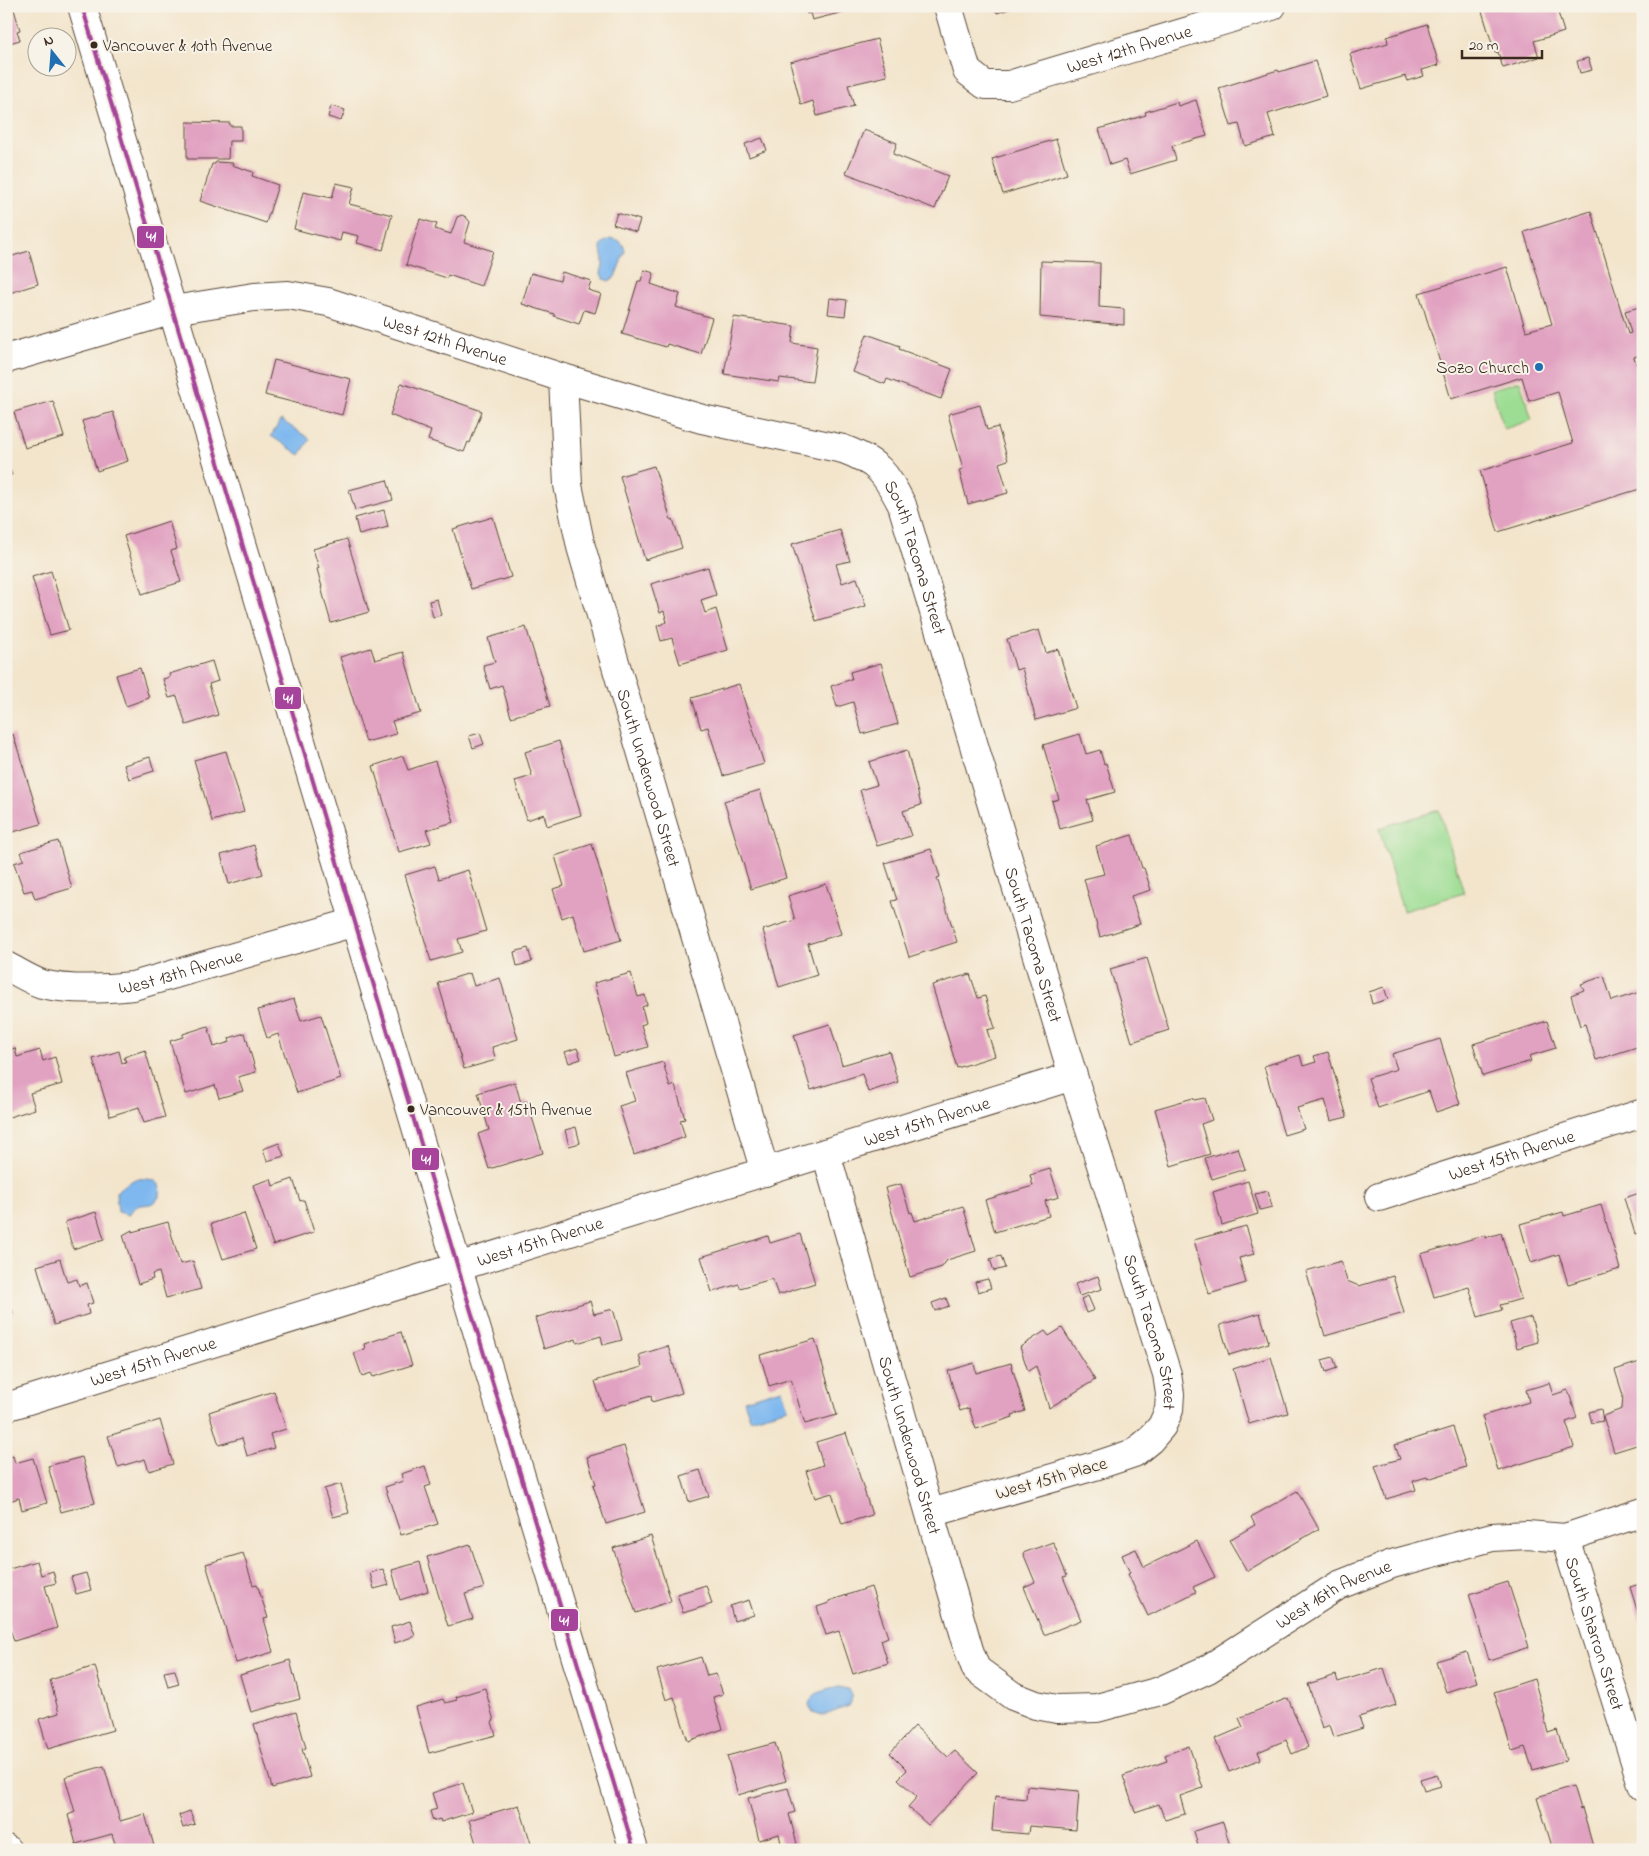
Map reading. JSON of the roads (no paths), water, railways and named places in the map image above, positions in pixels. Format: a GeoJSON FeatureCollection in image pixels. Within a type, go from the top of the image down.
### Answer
{"type":"FeatureCollection","features":[{"type":"Feature","properties":{"kind":"street"},"geometry":{"type":"LineString","coordinates":[[82,6],[458,1268],[634,1850]]}},
{"type":"Feature","properties":{"kind":"street","name":"West 12th Avenue"},"geometry":{"type":"LineString","coordinates":[[948,6],[967,71],[985,85],[1009,85],[1272,6]]}},
{"type":"Feature","properties":{"kind":"street","name":"West 12th Avenue"},"geometry":{"type":"LineString","coordinates":[[6,359],[173,310],[254,297],[288,295],[305,297],[328,302],[564,378],[702,419],[843,449],[863,456],[879,468]]}},
{"type":"Feature","properties":{"kind":"street","name":"South Underwood Street"},"geometry":{"type":"LineString","coordinates":[[564,378],[568,485],[580,547],[765,1172]]}},
{"type":"Feature","properties":{"kind":"street","name":"South Tacoma Street"},"geometry":{"type":"LineString","coordinates":[[879,468],[890,481],[902,505],[1073,1076],[1167,1374],[1170,1402],[1169,1410],[1162,1426]]}},
{"type":"Feature","properties":{"kind":"street","name":"West 13th Avenue"},"geometry":{"type":"LineString","coordinates":[[6,966],[41,983],[76,988],[106,989],[133,986],[355,922]]}},
{"type":"Feature","properties":{"kind":"street","name":"West 15th Avenue"},"geometry":{"type":"LineString","coordinates":[[6,1407],[1073,1076]]}},
{"type":"Feature","properties":{"kind":"street","name":"West 15th Avenue"},"geometry":{"type":"LineString","coordinates":[[1379,1196],[1643,1113]]}},
{"type":"Feature","properties":{"kind":"street","name":"South Underwood Street"},"geometry":{"type":"LineString","coordinates":[[826,1153],[976,1669],[1012,1696],[1036,1705]]}},
{"type":"Feature","properties":{"kind":"street","name":"West 15th Place"},"geometry":{"type":"LineString","coordinates":[[931,1513],[1134,1453],[1150,1440],[1162,1426]]}},
{"type":"Feature","properties":{"kind":"street","name":"West 16th Avenue"},"geometry":{"type":"LineString","coordinates":[[1036,1705],[1057,1709],[1097,1708],[1160,1690],[1208,1669],[1339,1585],[1392,1564],[1492,1537],[1527,1535],[1565,1538],[1643,1512]]}},
{"type":"Feature","properties":{"kind":"street","name":"South Sharron Street"},"geometry":{"type":"LineString","coordinates":[[1565,1538],[1643,1787]]}},
{"type":"Feature","properties":{"kind":"water"},"geometry":{"type":"Polygon","coordinates":[[[611,239],[621,242],[625,251],[615,277],[609,281],[604,279],[601,274],[603,264],[601,246],[611,239]]]}},
{"type":"Feature","properties":{"kind":"water"},"geometry":{"type":"Polygon","coordinates":[[[281,420],[310,439],[300,455],[271,436],[281,420]]]}},
{"type":"Feature","properties":{"kind":"water"},"geometry":{"type":"Polygon","coordinates":[[[135,1179],[148,1179],[156,1182],[160,1187],[159,1197],[154,1203],[137,1206],[129,1215],[118,1212],[116,1193],[120,1188],[135,1179]]]}},
{"type":"Feature","properties":{"kind":"water"},"geometry":{"type":"Polygon","coordinates":[[[782,1389],[788,1408],[750,1419],[744,1400],[782,1389]]]}},
{"type":"Feature","properties":{"kind":"water"},"geometry":{"type":"Polygon","coordinates":[[[839,1687],[848,1689],[851,1695],[849,1706],[822,1716],[813,1713],[809,1705],[810,1700],[816,1694],[839,1687]]]}},
{"type":"Feature","properties":{"kind":"place","name":"Vancouver & 10th Avenue"},"geometry":{"type":"Point","coordinates":[94,45]}},
{"type":"Feature","properties":{"kind":"place","name":"Sozo Church"},"geometry":{"type":"Point","coordinates":[1539,367]}},
{"type":"Feature","properties":{"kind":"place","name":"Vancouver & 15th Avenue"},"geometry":{"type":"Point","coordinates":[411,1109]}}]}
